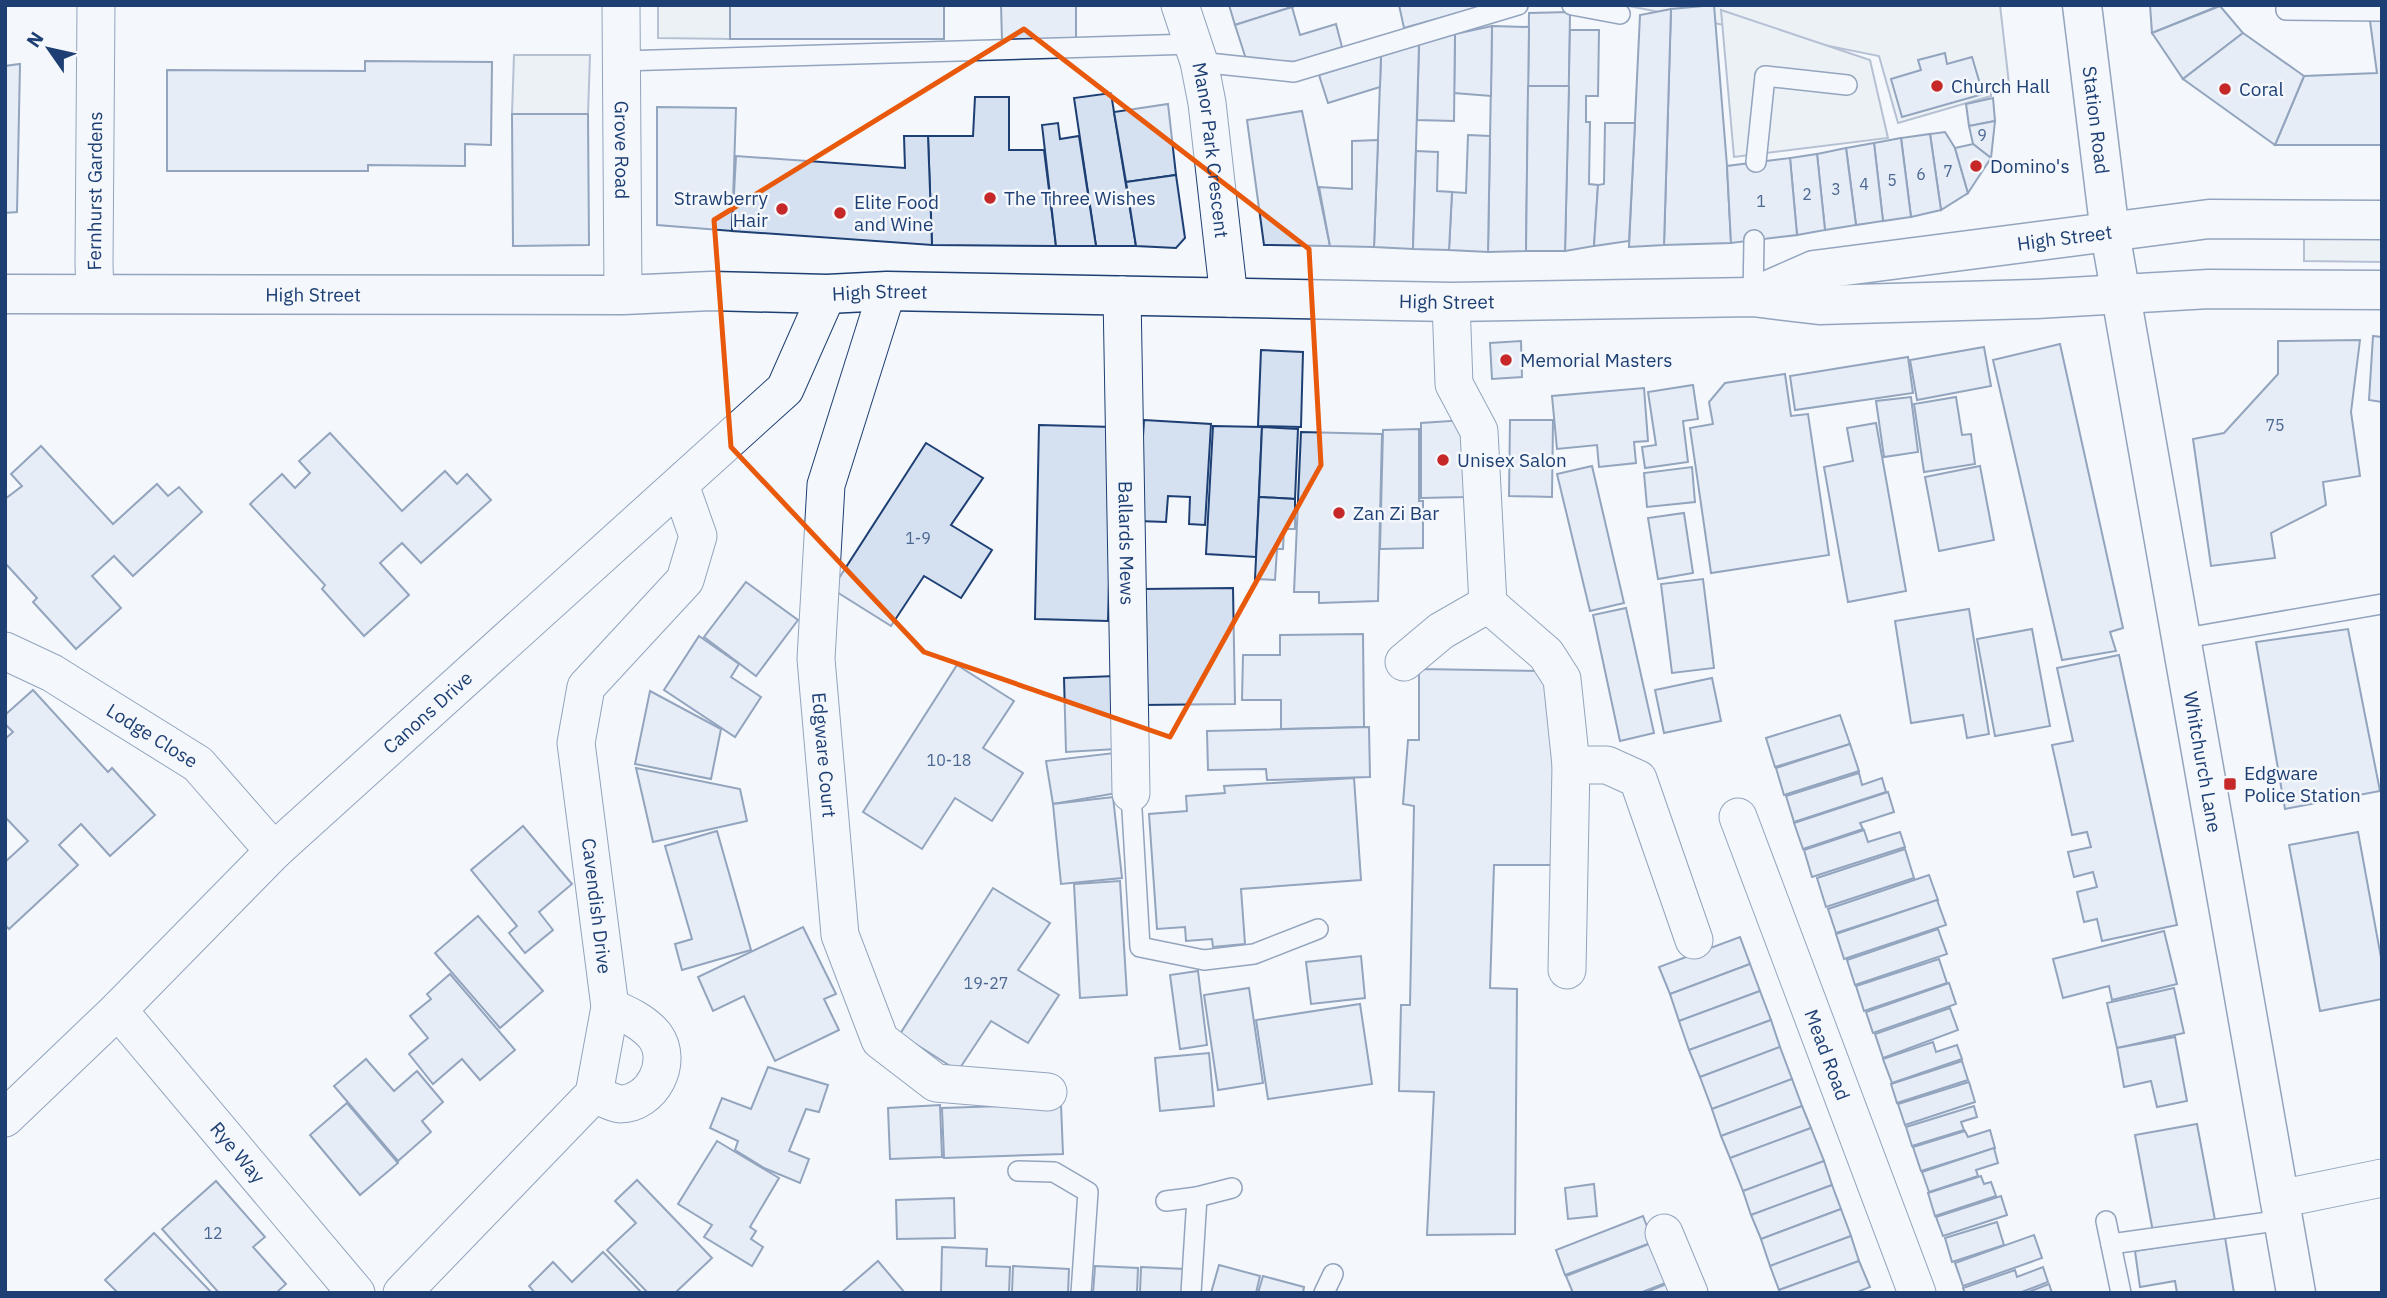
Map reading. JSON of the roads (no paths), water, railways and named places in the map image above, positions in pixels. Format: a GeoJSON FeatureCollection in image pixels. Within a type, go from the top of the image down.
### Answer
{"type":"FeatureCollection","features":[{"type":"Feature","properties":{"kind":"main road","name":"Station Road"},"geometry":{"type":"LineString","coordinates":[[2082,5],[2110,233]]}},
{"type":"Feature","properties":{"kind":"main road","name":"High Street"},"geometry":{"type":"LineString","coordinates":[[1753,297],[1814,270],[2209,219],[2382,220]]}},
{"type":"Feature","properties":{"kind":"main road","name":"Whitchurch Lane"},"geometry":{"type":"LineString","coordinates":[[2110,233],[2295,1293]]}},
{"type":"Feature","properties":{"kind":"main road","name":"High Street"},"geometry":{"type":"LineString","coordinates":[[5,294],[624,295],[711,291],[827,294],[887,291],[1451,302],[1753,297],[1819,305],[2036,299],[2209,289],[2382,290]]}},
{"type":"Feature","properties":{"kind":"street","name":"Fernhurst Gardens"},"geometry":{"type":"LineString","coordinates":[[95,294],[96,5]]}},
{"type":"Feature","properties":{"kind":"street","name":"Grove Road"},"geometry":{"type":"LineString","coordinates":[[621,5],[624,295]]}},
{"type":"Feature","properties":{"kind":"street","name":"Manor Park Crescent"},"geometry":{"type":"LineString","coordinates":[[1180,5],[1196,53],[1207,103],[1229,298]]}},
{"type":"Feature","properties":{"kind":"street","name":"Edgware Court"},"geometry":{"type":"LineString","coordinates":[[887,291],[826,485],[816,659],[841,934],[880,1040],[936,1083],[1048,1092]]}},
{"type":"Feature","properties":{"kind":"street","name":"Canons Drive"},"geometry":{"type":"LineString","coordinates":[[5,1118],[118,1010],[274,851],[785,389],[827,294]]}},
{"type":"Feature","properties":{"kind":"street","name":"Ballards Mews"},"geometry":{"type":"LineString","coordinates":[[1122,295],[1131,793]]}},
{"type":"Feature","properties":{"kind":"street"},"geometry":{"type":"LineString","coordinates":[[1451,302],[1454,384],[1479,431],[1488,604],[1546,654],[1562,679],[1571,765],[1567,970]]}},
{"type":"Feature","properties":{"kind":"street","name":"Cavendish Drive"},"geometry":{"type":"LineString","coordinates":[[594,1094],[610,1007],[576,743],[586,687],[685,580],[698,536],[680,485]]}},
{"type":"Feature","properties":{"kind":"street"},"geometry":{"type":"LineString","coordinates":[[1404,662],[1441,631],[1488,604]]}},
{"type":"Feature","properties":{"kind":"street","name":"Lodge Close"},"geometry":{"type":"LineString","coordinates":[[5,651],[52,673],[198,764],[274,851]]}},
{"type":"Feature","properties":{"kind":"street"},"geometry":{"type":"LineString","coordinates":[[1571,765],[1607,765],[1637,779],[1693,940]]}},
{"type":"Feature","properties":{"kind":"street","name":"Mead Road"},"geometry":{"type":"LineString","coordinates":[[1738,817],[1917,1293]]}},
{"type":"Feature","properties":{"kind":"street"},"geometry":{"type":"LineString","coordinates":[[402,1293],[594,1094],[617,1104],[635,1102],[649,1093],[658,1077],[662,1057],[657,1039],[648,1028],[610,1007]]}},
{"type":"Feature","properties":{"kind":"street","name":"Rye Way"},"geometry":{"type":"LineString","coordinates":[[118,1010],[356,1293]]}},
{"type":"Feature","properties":{"kind":"street"},"geometry":{"type":"LineString","coordinates":[[2281,1210],[2382,1178]]}},
{"type":"Feature","properties":{"kind":"street"},"geometry":{"type":"LineString","coordinates":[[1664,1233],[1689,1293]]}},
{"type":"Feature","properties":{"kind":"lane"},"geometry":{"type":"LineString","coordinates":[[621,61],[1196,53],[1294,72],[1518,5]]}},
{"type":"Feature","properties":{"kind":"lane"},"geometry":{"type":"LineString","coordinates":[[1572,5],[1620,14]]}},
{"type":"Feature","properties":{"kind":"lane"},"geometry":{"type":"LineString","coordinates":[[2286,5],[2286,10],[2382,11]]}},
{"type":"Feature","properties":{"kind":"lane"},"geometry":{"type":"LineString","coordinates":[[1756,162],[1765,76],[1847,85]]}},
{"type":"Feature","properties":{"kind":"lane"},"geometry":{"type":"LineString","coordinates":[[1753,297],[1754,240]]}},
{"type":"Feature","properties":{"kind":"lane"},"geometry":{"type":"LineString","coordinates":[[2180,639],[2382,604]]}},
{"type":"Feature","properties":{"kind":"lane"},"geometry":{"type":"LineString","coordinates":[[1131,793],[1140,947],[1204,960],[1254,954],[1318,929]]}},
{"type":"Feature","properties":{"kind":"lane"},"geometry":{"type":"LineString","coordinates":[[1018,1171],[1054,1172],[1088,1192],[1081,1293]]}},
{"type":"Feature","properties":{"kind":"lane"},"geometry":{"type":"LineString","coordinates":[[1166,1201],[1232,1188]]}},
{"type":"Feature","properties":{"kind":"lane"},"geometry":{"type":"LineString","coordinates":[[1191,1293],[1197,1197]]}},
{"type":"Feature","properties":{"kind":"lane"},"geometry":{"type":"LineString","coordinates":[[2111,1244],[2281,1210]]}},
{"type":"Feature","properties":{"kind":"lane"},"geometry":{"type":"LineString","coordinates":[[2106,1221],[2121,1293]]}},
{"type":"Feature","properties":{"kind":"lane"},"geometry":{"type":"LineString","coordinates":[[1324,1293],[1333,1274]]}},
{"type":"Feature","properties":{"kind":"place","name":"Church Hall"},"geometry":{"type":"Point","coordinates":[1937,86]}},
{"type":"Feature","properties":{"kind":"place","name":"Coral"},"geometry":{"type":"Point","coordinates":[2225,89]}},
{"type":"Feature","properties":{"kind":"place","name":"Domino's"},"geometry":{"type":"Point","coordinates":[1976,166]}},
{"type":"Feature","properties":{"kind":"place","name":"The Three Wishes"},"geometry":{"type":"Point","coordinates":[990,198]}},
{"type":"Feature","properties":{"kind":"place","name":"Strawberry Hair"},"geometry":{"type":"Point","coordinates":[782,209]}},
{"type":"Feature","properties":{"kind":"place","name":"Elite Food and Wine"},"geometry":{"type":"Point","coordinates":[840,213]}},
{"type":"Feature","properties":{"kind":"place","name":"Memorial Masters"},"geometry":{"type":"Point","coordinates":[1506,360]}},
{"type":"Feature","properties":{"kind":"place","name":"Unisex Salon"},"geometry":{"type":"Point","coordinates":[1443,460]}},
{"type":"Feature","properties":{"kind":"place","name":"Zan Zi Bar"},"geometry":{"type":"Point","coordinates":[1339,513]}},
{"type":"Feature","properties":{"kind":"place","name":"Edgware Police Station"},"geometry":{"type":"Point","coordinates":[2230,784]}}]}
